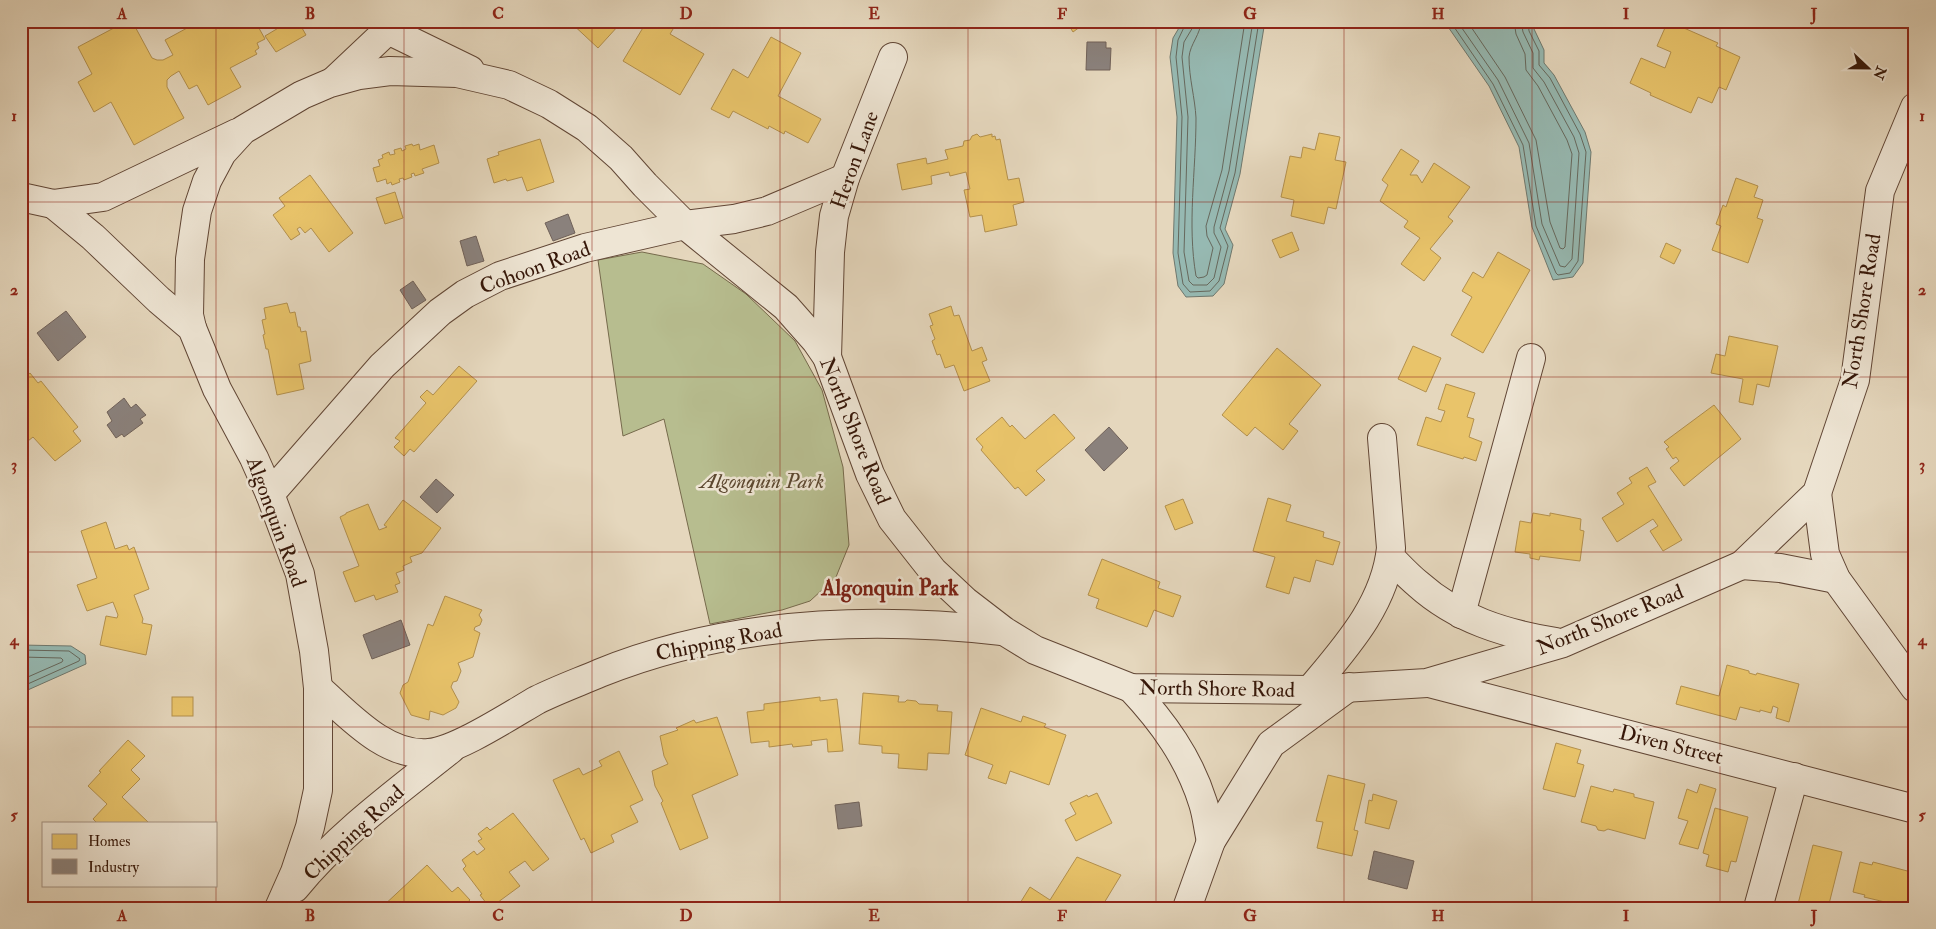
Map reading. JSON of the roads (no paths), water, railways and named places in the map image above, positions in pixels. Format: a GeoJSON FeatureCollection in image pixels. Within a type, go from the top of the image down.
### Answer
{"type":"FeatureCollection","features":[{"type":"Feature","properties":{"kind":"street"},"geometry":{"type":"LineString","coordinates":[[330,83],[391,25],[481,77]]}},
{"type":"Feature","properties":{"kind":"street","name":"Heron Lane"},"geometry":{"type":"LineString","coordinates":[[827,357],[830,252],[834,216],[845,178],[893,57]]}},
{"type":"Feature","properties":{"kind":"street","name":"North Shore Road"},"geometry":{"type":"LineString","coordinates":[[21,197],[53,204],[103,197],[243,130],[302,95],[330,83],[359,75],[390,71],[457,73],[481,77],[508,85],[549,104],[586,128],[621,158],[685,225],[786,307],[816,341],[827,357],[870,474],[892,519],[933,571],[965,602],[1004,631],[1035,650],[1131,688],[1310,690],[1427,683],[1563,643],[1742,565],[1817,493],[1855,380],[1880,192],[1915,106]]}},
{"type":"Feature","properties":{"kind":"street","name":"North Shore Road"},"geometry":{"type":"LineString","coordinates":[[192,328],[189,315],[190,259],[197,211],[207,181],[218,160],[243,130]]}},
{"type":"Feature","properties":{"kind":"street","name":"Cohoon Road"},"geometry":{"type":"LineString","coordinates":[[270,494],[382,366],[440,312],[465,294],[500,276],[585,248],[685,225],[734,219],[767,211],[845,178]]}},
{"type":"Feature","properties":{"kind":"street","name":"Algonquin Road"},"geometry":{"type":"LineString","coordinates":[[53,204],[93,238],[158,300],[192,328],[217,389],[254,458],[270,494],[300,574],[314,651],[318,688],[318,790],[307,836],[295,872],[280,906]]}},
{"type":"Feature","properties":{"kind":"street"},"geometry":{"type":"LineString","coordinates":[[1461,614],[1531,358]]}},
{"type":"Feature","properties":{"kind":"street"},"geometry":{"type":"LineString","coordinates":[[1310,690],[1353,638],[1369,613],[1382,586],[1391,548],[1382,438]]}},
{"type":"Feature","properties":{"kind":"street"},"geometry":{"type":"LineString","coordinates":[[1817,493],[1826,554],[1836,580],[1915,688]]}},
{"type":"Feature","properties":{"kind":"street"},"geometry":{"type":"LineString","coordinates":[[1390,557],[1418,584],[1448,607],[1461,614],[1484,625],[1523,637],[1563,643]]}},
{"type":"Feature","properties":{"kind":"street"},"geometry":{"type":"LineString","coordinates":[[1742,565],[1780,568],[1836,580]]}},
{"type":"Feature","properties":{"kind":"street","name":"Chipping Road"},"geometry":{"type":"LineString","coordinates":[[280,906],[311,869],[366,817],[454,746],[540,699],[601,672],[652,655],[718,639],[786,628],[881,623],[950,625],[1004,631]]}},
{"type":"Feature","properties":{"kind":"street","name":"Diven Street"},"geometry":{"type":"LineString","coordinates":[[1427,683],[1915,809]]}},
{"type":"Feature","properties":{"kind":"street"},"geometry":{"type":"LineString","coordinates":[[1187,908],[1211,841],[1271,744],[1349,687]]}},
{"type":"Feature","properties":{"kind":"street","name":"Chipping Road"},"geometry":{"type":"LineString","coordinates":[[318,688],[380,741],[405,751],[427,754],[454,746]]}},
{"type":"Feature","properties":{"kind":"street"},"geometry":{"type":"LineString","coordinates":[[1131,688],[1154,712],[1174,739],[1193,775],[1204,804],[1211,841]]}},
{"type":"Feature","properties":{"kind":"street"},"geometry":{"type":"LineString","coordinates":[[1758,908],[1794,777]]}},
{"type":"Feature","properties":{"kind":"water"},"geometry":{"type":"Polygon","coordinates":[[[1183,21],[1265,21],[1240,174],[1225,229],[1233,245],[1224,284],[1213,296],[1186,297],[1178,286],[1173,253],[1177,117],[1170,57],[1173,38],[1183,21]]]}},
{"type":"Feature","properties":{"kind":"water"},"geometry":{"type":"Polygon","coordinates":[[[1444,21],[1532,21],[1544,50],[1544,63],[1554,75],[1585,132],[1591,152],[1583,263],[1573,277],[1553,280],[1532,227],[1519,147],[1489,86],[1444,21]]]}},
{"type":"Feature","properties":{"kind":"water"},"geometry":{"type":"Polygon","coordinates":[[[21,645],[71,646],[85,655],[86,664],[21,693],[21,645]]]}},
{"type":"Feature","properties":{"kind":"district","name":"Algonquin Park"},"geometry":{"type":"Point","coordinates":[890,588]}}]}
